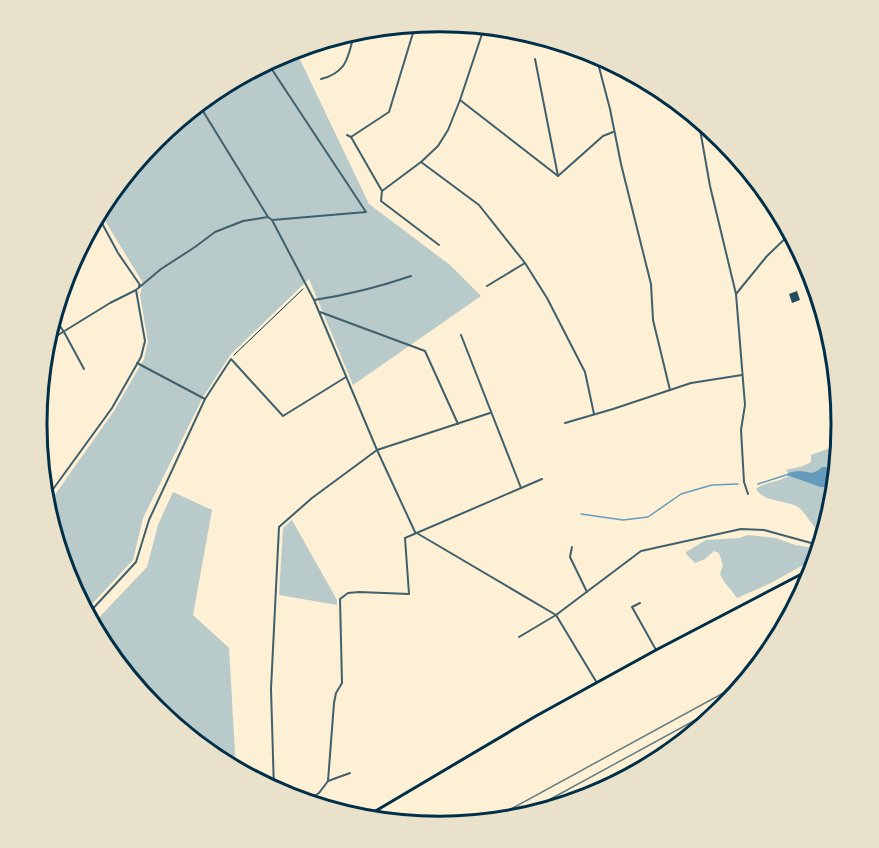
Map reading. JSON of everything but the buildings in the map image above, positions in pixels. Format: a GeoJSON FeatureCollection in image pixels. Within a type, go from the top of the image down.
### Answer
{"type":"FeatureCollection","features":[{"type":"Feature","properties":{"kind":"main road"},"geometry":{"type":"LineString","coordinates":[[376,811],[597,682],[802,574]]}},
{"type":"Feature","properties":{"kind":"street"},"geometry":{"type":"LineString","coordinates":[[351,137],[389,112],[413,32]]}},
{"type":"Feature","properties":{"kind":"street"},"geometry":{"type":"LineString","coordinates":[[382,191],[421,162],[438,146],[448,130],[460,100],[482,34]]}},
{"type":"Feature","properties":{"kind":"street"},"geometry":{"type":"LineString","coordinates":[[321,79],[333,76],[341,70],[352,42]]}},
{"type":"Feature","properties":{"kind":"street"},"geometry":{"type":"LineString","coordinates":[[535,59],[558,176]]}},
{"type":"Feature","properties":{"kind":"street"},"geometry":{"type":"LineString","coordinates":[[598,65],[651,284],[653,320],[670,390]]}},
{"type":"Feature","properties":{"kind":"street"},"geometry":{"type":"LineString","coordinates":[[272,69],[366,212],[272,220]]}},
{"type":"Feature","properties":{"kind":"street"},"geometry":{"type":"LineString","coordinates":[[460,100],[558,176]]}},
{"type":"Feature","properties":{"kind":"street"},"geometry":{"type":"LineString","coordinates":[[203,112],[272,220],[307,285],[377,450],[415,532],[556,615],[597,682]]}},
{"type":"Feature","properties":{"kind":"street"},"geometry":{"type":"LineString","coordinates":[[700,131],[710,186],[736,294],[746,405],[741,430],[744,482],[748,494]]}},
{"type":"Feature","properties":{"kind":"street"},"geometry":{"type":"LineString","coordinates":[[558,176],[603,136],[614,132]]}},
{"type":"Feature","properties":{"kind":"street"},"geometry":{"type":"LineString","coordinates":[[347,135],[351,137],[382,191],[381,201],[439,245]]}},
{"type":"Feature","properties":{"kind":"street"},"geometry":{"type":"LineString","coordinates":[[421,162],[479,205],[525,263],[547,298],[585,372],[594,414]]}},
{"type":"Feature","properties":{"kind":"street"},"geometry":{"type":"LineString","coordinates":[[57,336],[110,303],[136,290],[161,269],[215,232],[243,221],[268,217]]}},
{"type":"Feature","properties":{"kind":"street"},"geometry":{"type":"LineString","coordinates":[[53,489],[111,408],[141,357],[145,341],[136,290],[140,285],[118,253],[102,224]]}},
{"type":"Feature","properties":{"kind":"street"},"geometry":{"type":"LineString","coordinates":[[736,294],[767,256],[785,239]]}},
{"type":"Feature","properties":{"kind":"street"},"geometry":{"type":"LineString","coordinates":[[487,286],[525,263]]}},
{"type":"Feature","properties":{"kind":"street"},"geometry":{"type":"LineString","coordinates":[[314,300],[375,287],[411,276]]}},
{"type":"Feature","properties":{"kind":"street"},"geometry":{"type":"LineString","coordinates":[[806,284],[818,318]]}},
{"type":"Feature","properties":{"kind":"street"},"geometry":{"type":"LineString","coordinates":[[318,311],[425,351],[458,424]]}},
{"type":"Feature","properties":{"kind":"street"},"geometry":{"type":"LineString","coordinates":[[59,325],[84,369]]}},
{"type":"Feature","properties":{"kind":"street"},"geometry":{"type":"LineString","coordinates":[[461,335],[521,488]]}},
{"type":"Feature","properties":{"kind":"street"},"geometry":{"type":"LineString","coordinates":[[93,608],[136,562],[149,519],[205,399],[231,359],[283,416],[346,377]]}},
{"type":"Feature","properties":{"kind":"street"},"geometry":{"type":"LineString","coordinates":[[137,363],[205,399]]}},
{"type":"Feature","properties":{"kind":"street"},"geometry":{"type":"LineString","coordinates":[[565,423],[691,383],[742,375]]}},
{"type":"Feature","properties":{"kind":"street"},"geometry":{"type":"LineString","coordinates":[[274,780],[271,690],[279,527],[312,498],[377,450],[490,413]]}},
{"type":"Feature","properties":{"kind":"street"},"geometry":{"type":"LineString","coordinates":[[314,796],[328,781],[334,703],[336,693],[342,683],[340,599],[348,593],[359,592],[409,594],[405,538],[542,479]]}},
{"type":"Feature","properties":{"kind":"street"},"geometry":{"type":"LineString","coordinates":[[519,637],[556,615],[641,550],[741,529],[764,530],[813,544]]}},
{"type":"Feature","properties":{"kind":"street"},"geometry":{"type":"LineString","coordinates":[[572,547],[570,557],[587,592]]}},
{"type":"Feature","properties":{"kind":"street"},"geometry":{"type":"LineString","coordinates":[[640,603],[632,607],[656,650]]}},
{"type":"Feature","properties":{"kind":"street"},"geometry":{"type":"LineString","coordinates":[[328,781],[350,773]]}},
{"type":"Feature","properties":{"kind":"path"},"geometry":{"type":"LineString","coordinates":[[231,359],[307,285]]}},
{"type":"Feature","properties":{"kind":"shaded area"},"geometry":{"type":"Polygon","coordinates":[[[299,57],[369,204],[450,265],[481,296],[353,385],[309,279],[231,354],[203,397],[143,518],[133,560],[91,605],[68,550],[54,496],[114,411],[144,359],[148,342],[140,295],[143,283],[105,220],[113,206],[144,165],[162,146],[201,113],[243,84],[299,57]]]}},
{"type":"Feature","properties":{"kind":"shaded area"},"geometry":{"type":"Polygon","coordinates":[[[831,448],[830,467],[822,467],[813,472],[788,473],[786,470],[811,462],[811,455],[831,448]]]}},
{"type":"Feature","properties":{"kind":"shaded area"},"geometry":{"type":"Polygon","coordinates":[[[788,476],[820,487],[827,487],[818,530],[798,507],[763,496],[756,489],[788,476]]]}},
{"type":"Feature","properties":{"kind":"shaded area"},"geometry":{"type":"Polygon","coordinates":[[[173,492],[212,510],[193,615],[229,648],[235,759],[201,735],[162,702],[128,663],[99,618],[147,567],[158,525],[173,492]]]}},
{"type":"Feature","properties":{"kind":"shaded area"},"geometry":{"type":"Polygon","coordinates":[[[292,520],[337,600],[337,605],[279,595],[283,528],[292,520]]]}},
{"type":"Feature","properties":{"kind":"shaded area"},"geometry":{"type":"Polygon","coordinates":[[[748,535],[776,538],[795,545],[812,548],[806,564],[737,598],[720,574],[723,565],[719,553],[714,551],[705,559],[695,563],[686,552],[706,540],[739,538],[748,535]]]}},
{"type":"Feature","properties":{"kind":"water"},"geometry":{"type":"Polygon","coordinates":[[[822,467],[830,467],[827,487],[820,487],[786,475],[795,471],[818,470],[822,467]]]}},
{"type":"Feature","properties":{"kind":"waterway"},"geometry":{"type":"LineString","coordinates":[[758,484],[786,475]]}},
{"type":"Feature","properties":{"kind":"waterway"},"geometry":{"type":"LineString","coordinates":[[581,514],[623,520],[648,517],[681,494],[712,485],[738,484]]}},
{"type":"Feature","properties":{"kind":"railway"},"geometry":{"type":"LineString","coordinates":[[509,810],[728,691]]}},
{"type":"Feature","properties":{"kind":"railway"},"geometry":{"type":"LineString","coordinates":[[545,802],[699,718]]}}]}
